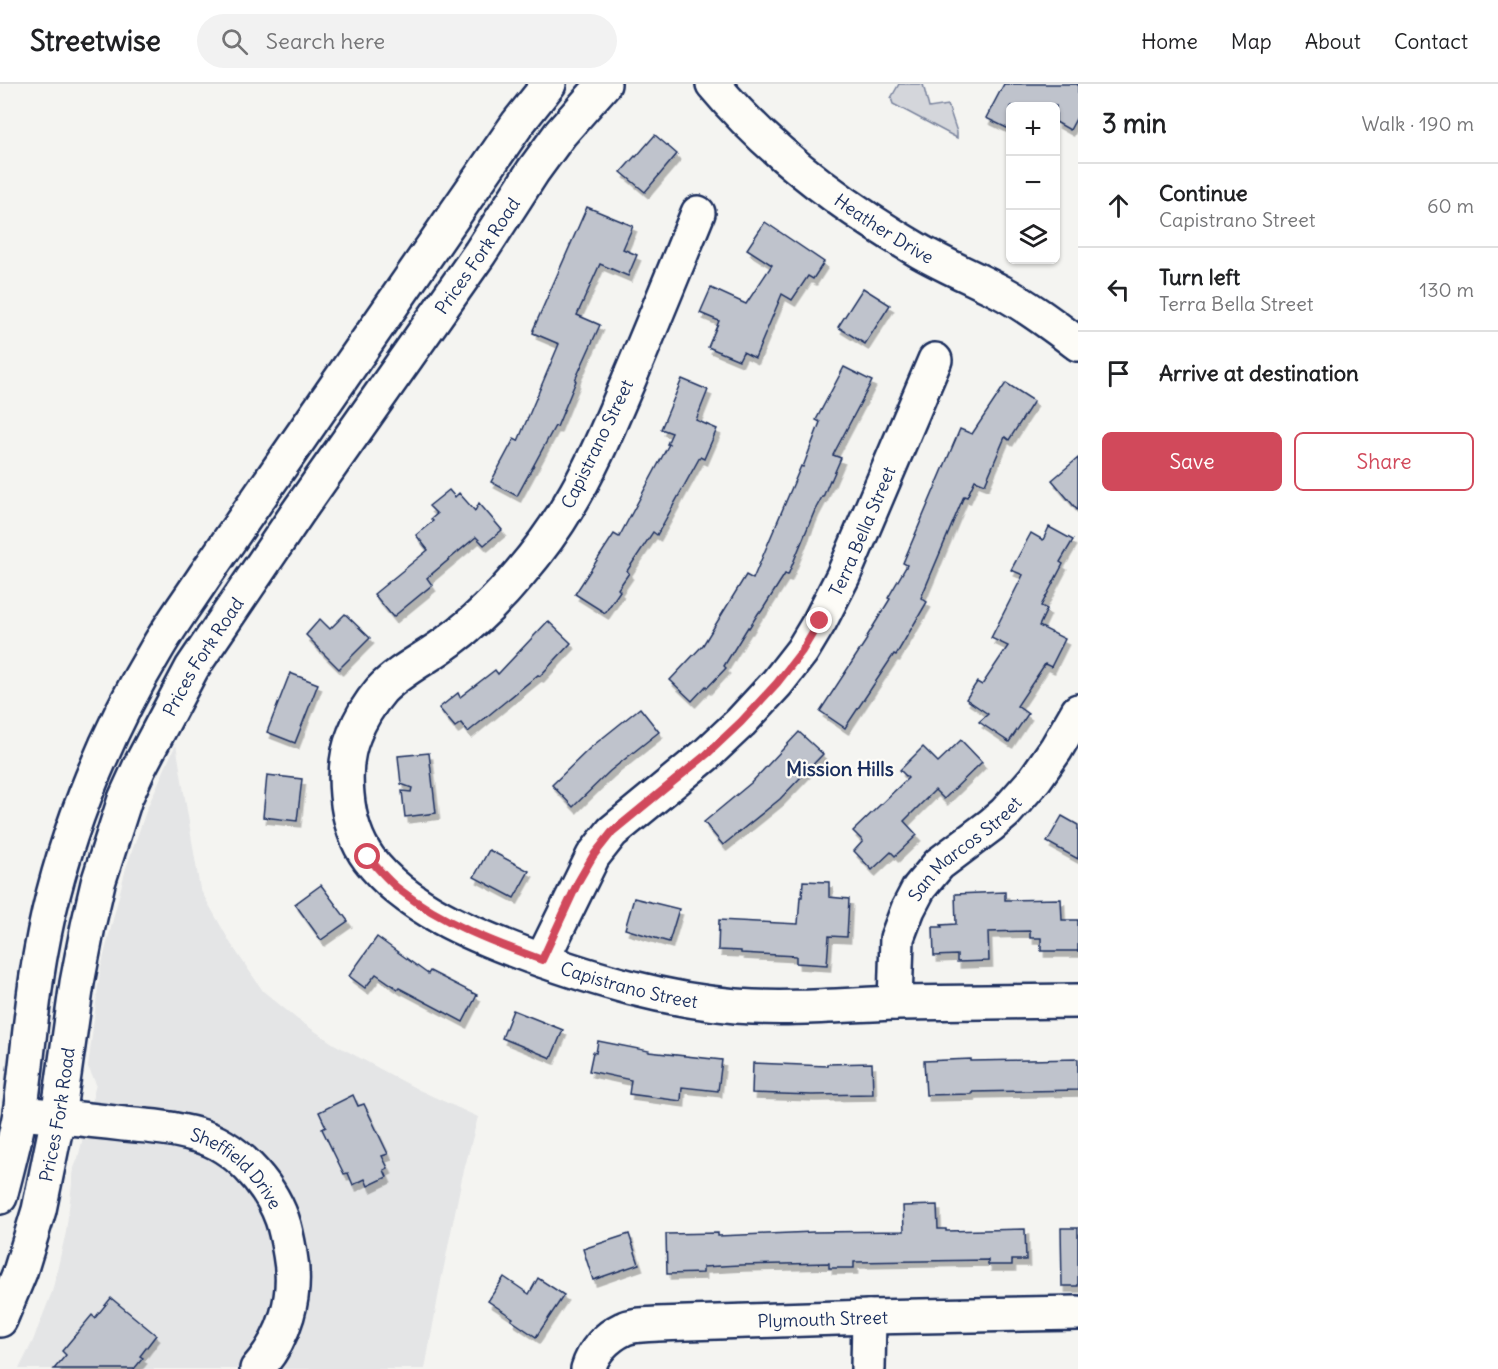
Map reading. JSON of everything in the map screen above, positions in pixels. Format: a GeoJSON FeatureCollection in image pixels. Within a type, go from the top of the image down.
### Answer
{"type":"FeatureCollection","features":[{"type":"Feature","properties":{"kind":"street","name":"Prices Fork Road"},"geometry":{"type":"LineString","coordinates":[[0,1197],[20,1113],[41,951],[54,892],[86,791],[114,730],[156,649],[206,574],[512,132],[549,84]]}},
{"type":"Feature","properties":{"kind":"street","name":"Prices Fork Road"},"geometry":{"type":"LineString","coordinates":[[0,1320],[20,1272],[39,1210],[58,1117],[77,983],[98,883],[125,799],[141,766],[192,668],[480,253],[533,171],[560,134],[604,84]]}},
{"type":"Feature","properties":{"kind":"street","name":"Heather Drive"},"geometry":{"type":"LineString","coordinates":[[713,84],[730,105],[758,132],[834,196],[923,252],[1004,294],[1078,344]]}},
{"type":"Feature","properties":{"kind":"street","name":"Capistrano Street"},"geometry":{"type":"LineString","coordinates":[[698,213],[599,447],[568,507],[519,574],[490,605],[451,640],[404,671],[380,691],[365,712],[351,740],[347,759],[348,810],[354,834],[368,857],[384,876],[400,890],[450,922],[498,944],[586,976],[636,990],[738,1006],[1078,1001]]}},
{"type":"Feature","properties":{"kind":"street","name":"Terra Bella Street"},"geometry":{"type":"LineString","coordinates":[[542,960],[578,882],[593,856],[612,832],[707,754],[741,722],[777,683],[802,651],[843,576],[935,360]]}},
{"type":"Feature","properties":{"kind":"street","name":"San Marcos Street"},"geometry":{"type":"LineString","coordinates":[[895,1003],[897,938],[919,888],[939,864],[1005,813],[1056,749],[1078,711]]}},
{"type":"Feature","properties":{"kind":"street","name":"Sheffield Drive"},"geometry":{"type":"LineString","coordinates":[[20,1113],[157,1127],[198,1135],[224,1147],[242,1160],[267,1188],[282,1218],[292,1265],[293,1286],[287,1317],[272,1351],[257,1369]]}},
{"type":"Feature","properties":{"kind":"street","name":"Plymouth Street"},"geometry":{"type":"LineString","coordinates":[[588,1369],[597,1351],[608,1339],[623,1329],[634,1326],[868,1317],[1078,1313]]}},
{"type":"Feature","properties":{"kind":"street"},"geometry":{"type":"LineString","coordinates":[[868,1317],[868,1369]]}},
{"type":"Feature","properties":{"kind":"shaded area"},"geometry":{"type":"Polygon","coordinates":[[[899,84],[923,84],[929,108],[948,105],[957,138],[893,104],[891,98],[899,84]]]}},
{"type":"Feature","properties":{"kind":"shaded area"},"geometry":{"type":"Polygon","coordinates":[[[176,744],[200,889],[231,944],[263,991],[297,1019],[334,1044],[419,1090],[478,1117],[462,1178],[425,1369],[19,1369],[52,1292],[66,1232],[74,1168],[96,1084],[88,1067],[100,971],[126,868],[148,806],[176,744]]]}},
{"type":"Feature","properties":{"kind":"building"},"geometry":{"type":"Polygon","coordinates":[[[1004,84],[1078,84],[1078,115],[1070,130],[1060,124],[1060,102],[1006,102],[1006,128],[986,118],[1004,84]]]}},
{"type":"Feature","properties":{"kind":"building"},"geometry":{"type":"Polygon","coordinates":[[[655,135],[677,154],[645,192],[621,172],[655,135]]]}},
{"type":"Feature","properties":{"kind":"building"},"geometry":{"type":"Polygon","coordinates":[[[587,207],[633,226],[623,249],[637,255],[628,276],[600,264],[577,315],[600,325],[557,427],[555,426],[517,496],[491,482],[514,439],[518,441],[559,344],[533,333],[533,330],[587,207]]]}},
{"type":"Feature","properties":{"kind":"building"},"geometry":{"type":"Polygon","coordinates":[[[765,222],[824,262],[813,279],[808,276],[792,300],[782,294],[755,358],[743,352],[739,360],[708,347],[719,321],[700,313],[711,288],[746,304],[772,265],[747,249],[765,222]]]}},
{"type":"Feature","properties":{"kind":"building"},"geometry":{"type":"Polygon","coordinates":[[[863,288],[890,305],[865,344],[838,327],[863,288]]]}},
{"type":"Feature","properties":{"kind":"building"},"geometry":{"type":"Polygon","coordinates":[[[844,367],[872,381],[833,455],[841,458],[831,481],[815,510],[788,575],[785,574],[761,612],[748,627],[724,666],[726,668],[692,701],[670,680],[703,645],[746,575],[753,579],[801,466],[803,467],[820,422],[816,420],[844,367]]]}},
{"type":"Feature","properties":{"kind":"building"},"geometry":{"type":"Polygon","coordinates":[[[682,379],[708,390],[696,420],[717,429],[704,459],[700,457],[657,535],[653,532],[627,571],[629,573],[618,589],[620,591],[605,613],[575,594],[614,534],[619,537],[669,444],[667,444],[672,433],[661,429],[682,379]]]}},
{"type":"Feature","properties":{"kind":"building"},"geometry":{"type":"Polygon","coordinates":[[[1006,383],[1034,401],[1009,440],[1005,437],[985,484],[975,480],[967,497],[964,496],[921,598],[927,602],[896,655],[894,654],[845,728],[820,711],[867,639],[907,565],[903,563],[960,429],[972,434],[1006,383]]]}},
{"type":"Feature","properties":{"kind":"building"},"geometry":{"type":"Polygon","coordinates":[[[1078,458],[1078,511],[1052,480],[1078,458]]]}},
{"type":"Feature","properties":{"kind":"building"},"geometry":{"type":"Polygon","coordinates":[[[449,490],[455,497],[459,493],[475,511],[479,503],[502,530],[484,545],[476,537],[427,578],[432,585],[393,617],[374,594],[428,550],[416,535],[433,521],[431,519],[437,514],[429,506],[449,490]]]}},
{"type":"Feature","properties":{"kind":"building"},"geometry":{"type":"Polygon","coordinates":[[[1049,527],[1073,540],[1060,562],[1063,564],[1041,606],[1047,609],[1039,626],[1065,639],[1051,667],[1045,664],[1017,706],[1028,714],[1009,742],[979,722],[988,714],[966,699],[977,682],[982,685],[1008,646],[991,638],[1023,575],[1011,570],[1031,533],[1043,540],[1049,527]]]}},
{"type":"Feature","properties":{"kind":"building"},"geometry":{"type":"Polygon","coordinates":[[[345,614],[370,638],[339,669],[306,635],[320,619],[330,629],[345,614]]]}},
{"type":"Feature","properties":{"kind":"building"},"geometry":{"type":"Polygon","coordinates":[[[548,621],[571,643],[540,676],[538,675],[468,732],[461,723],[455,727],[439,708],[458,693],[460,697],[495,670],[498,674],[548,621]]]}},
{"type":"Feature","properties":{"kind":"building"},"geometry":{"type":"Polygon","coordinates":[[[290,673],[318,684],[295,743],[267,732],[290,673]]]}},
{"type":"Feature","properties":{"kind":"building"},"geometry":{"type":"Polygon","coordinates":[[[640,708],[659,732],[610,771],[573,807],[552,785],[590,748],[640,708]]]}},
{"type":"Feature","properties":{"kind":"building"},"geometry":{"type":"Polygon","coordinates":[[[799,732],[823,754],[780,799],[723,845],[704,822],[751,783],[799,732]]]}},
{"type":"Feature","properties":{"kind":"building"},"geometry":{"type":"Polygon","coordinates":[[[961,740],[982,762],[944,799],[935,790],[904,821],[917,835],[895,856],[891,852],[872,870],[854,851],[863,841],[853,831],[908,778],[900,770],[923,747],[938,762],[961,740]]]}},
{"type":"Feature","properties":{"kind":"building"},"geometry":{"type":"Polygon","coordinates":[[[429,753],[436,813],[405,817],[402,791],[411,792],[412,788],[401,784],[398,756],[429,753]]]}},
{"type":"Feature","properties":{"kind":"building"},"geometry":{"type":"Polygon","coordinates":[[[267,775],[302,779],[297,821],[263,817],[267,775]]]}},
{"type":"Feature","properties":{"kind":"building"},"geometry":{"type":"Polygon","coordinates":[[[1062,816],[1078,825],[1078,859],[1047,842],[1062,816]]]}},
{"type":"Feature","properties":{"kind":"building"},"geometry":{"type":"Polygon","coordinates":[[[489,850],[529,871],[514,898],[474,877],[489,850]]]}},
{"type":"Feature","properties":{"kind":"building"},"geometry":{"type":"Polygon","coordinates":[[[803,881],[829,882],[829,897],[849,899],[847,937],[829,936],[827,965],[796,963],[796,956],[718,950],[719,920],[798,924],[803,881]]]}},
{"type":"Feature","properties":{"kind":"building"},"geometry":{"type":"Polygon","coordinates":[[[321,885],[348,921],[321,940],[295,904],[321,885]]]}},
{"type":"Feature","properties":{"kind":"building"},"geometry":{"type":"Polygon","coordinates":[[[1005,892],[1005,900],[1061,899],[1062,920],[1078,920],[1078,951],[1041,951],[1041,938],[1030,938],[1030,931],[988,932],[989,961],[957,962],[957,955],[934,956],[933,927],[956,924],[955,894],[1005,892]]]}},
{"type":"Feature","properties":{"kind":"building"},"geometry":{"type":"Polygon","coordinates":[[[634,898],[679,909],[669,942],[625,929],[634,898]]]}},
{"type":"Feature","properties":{"kind":"building"},"geometry":{"type":"Polygon","coordinates":[[[377,937],[428,974],[430,971],[477,995],[463,1022],[398,989],[376,974],[365,988],[349,976],[377,937]]]}},
{"type":"Feature","properties":{"kind":"building"},"geometry":{"type":"Polygon","coordinates":[[[513,1010],[563,1030],[551,1058],[502,1038],[513,1010]]]}},
{"type":"Feature","properties":{"kind":"building"},"geometry":{"type":"Polygon","coordinates":[[[598,1041],[649,1052],[722,1060],[718,1091],[682,1087],[681,1101],[629,1094],[631,1080],[589,1071],[598,1041]]]}},
{"type":"Feature","properties":{"kind":"building"},"geometry":{"type":"Polygon","coordinates":[[[971,1059],[971,1061],[1078,1059],[1078,1090],[926,1095],[924,1061],[971,1059]]]}},
{"type":"Feature","properties":{"kind":"building"},"geometry":{"type":"Polygon","coordinates":[[[753,1063],[827,1066],[827,1064],[872,1063],[873,1094],[752,1093],[753,1063]]]}},
{"type":"Feature","properties":{"kind":"building"},"geometry":{"type":"Polygon","coordinates":[[[353,1095],[358,1106],[364,1104],[388,1154],[382,1156],[388,1168],[384,1170],[387,1177],[368,1186],[365,1179],[353,1185],[348,1173],[344,1174],[322,1129],[326,1127],[319,1112],[353,1095]]]}},
{"type":"Feature","properties":{"kind":"building"},"geometry":{"type":"Polygon","coordinates":[[[937,1205],[938,1229],[946,1229],[946,1231],[1025,1229],[1026,1260],[1012,1260],[1012,1265],[988,1265],[988,1260],[854,1262],[854,1268],[829,1268],[829,1263],[740,1265],[703,1267],[703,1273],[667,1274],[666,1234],[718,1233],[718,1236],[904,1231],[903,1206],[937,1205]]]}},
{"type":"Feature","properties":{"kind":"building"},"geometry":{"type":"Polygon","coordinates":[[[1061,1228],[1078,1228],[1078,1286],[1062,1286],[1061,1228]]]}},
{"type":"Feature","properties":{"kind":"building"},"geometry":{"type":"Polygon","coordinates":[[[629,1234],[639,1264],[593,1280],[583,1249],[629,1234]]]}},
{"type":"Feature","properties":{"kind":"building"},"geometry":{"type":"Polygon","coordinates":[[[504,1277],[529,1294],[538,1278],[564,1295],[536,1337],[488,1301],[504,1277]]]}},
{"type":"Feature","properties":{"kind":"building"},"geometry":{"type":"Polygon","coordinates":[[[111,1298],[156,1335],[140,1356],[143,1358],[134,1369],[54,1369],[66,1355],[62,1351],[92,1315],[95,1318],[111,1298]]]}},
{"type":"Feature","properties":{"kind":"district","name":"Mission Hills"},"geometry":{"type":"Point","coordinates":[840,768]}},
{"type":"Feature","properties":{"kind":"route"},"geometry":{"type":"LineString","coordinates":[[368,857],[400,890],[450,922],[498,944],[542,960],[578,882],[593,856],[612,832],[707,754],[741,722],[777,683],[802,651],[820,621]]}}]}
